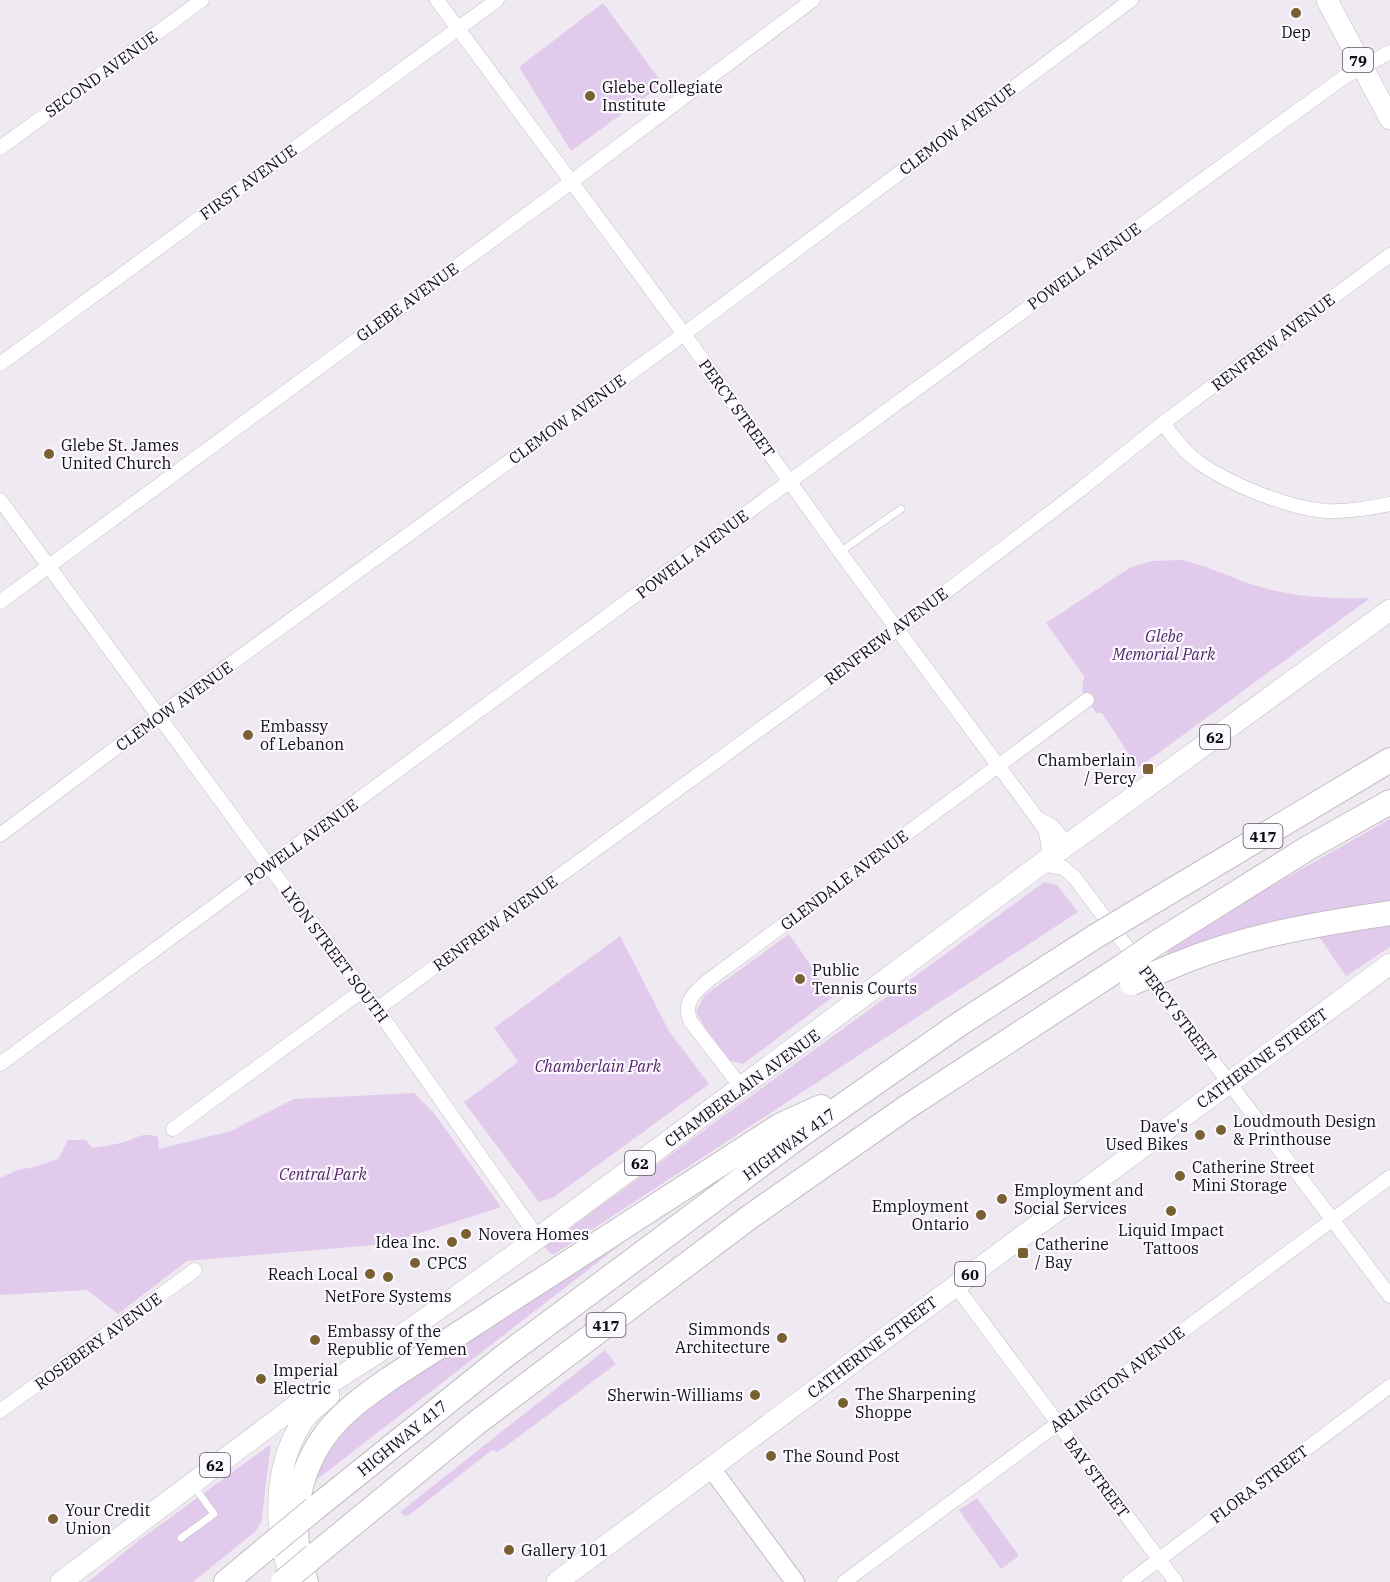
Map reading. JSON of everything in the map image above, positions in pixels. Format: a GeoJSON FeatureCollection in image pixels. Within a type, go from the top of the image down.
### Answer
{"type":"FeatureCollection","features":[{"type":"Feature","properties":{"kind":"highway","name":"HIGHWAY 417"},"geometry":{"type":"LineString","coordinates":[[226,1582],[502,1358],[802,1134],[961,1023],[1096,936],[1390,760]]}},
{"type":"Feature","properties":{"kind":"highway","name":"417"},"geometry":{"type":"LineString","coordinates":[[283,1582],[475,1424],[752,1216],[907,1107],[1023,1032],[1126,975],[1158,942],[1308,848],[1390,802]]}},
{"type":"Feature","properties":{"kind":"highway"},"geometry":{"type":"LineString","coordinates":[[1126,975],[1175,965],[1251,938],[1323,923],[1390,913]]}},
{"type":"Feature","properties":{"kind":"highway"},"geometry":{"type":"LineString","coordinates":[[306,1582],[298,1560],[296,1530],[298,1497],[303,1478],[309,1461],[330,1429],[355,1404],[779,1126],[885,1076]]}},
{"type":"Feature","properties":{"kind":"main road","name":"79"},"geometry":{"type":"LineString","coordinates":[[1327,0],[1390,119]]}},
{"type":"Feature","properties":{"kind":"main road","name":"CHAMBERLAIN AVENUE"},"geometry":{"type":"LineString","coordinates":[[61,1582],[302,1401],[374,1355],[538,1238],[1045,861],[1390,610]]}},
{"type":"Feature","properties":{"kind":"main road","name":"CATHERINE STREET"},"geometry":{"type":"LineString","coordinates":[[557,1582],[1390,964]]}},
{"type":"Feature","properties":{"kind":"main road"},"geometry":{"type":"LineString","coordinates":[[293,1582],[283,1554],[279,1518],[281,1482],[292,1441],[310,1412],[374,1355]]}},
{"type":"Feature","properties":{"kind":"main road"},"geometry":{"type":"LineString","coordinates":[[711,1468],[795,1582]]}},
{"type":"Feature","properties":{"kind":"street","name":"SECOND AVENUE"},"geometry":{"type":"LineString","coordinates":[[0,148],[202,0]]}},
{"type":"Feature","properties":{"kind":"street","name":"PERCY STREET"},"geometry":{"type":"LineString","coordinates":[[437,0],[1037,818],[1046,831],[1045,861],[1064,868],[1074,877],[1233,1079],[1332,1220],[1390,1296]]}},
{"type":"Feature","properties":{"kind":"street","name":"FIRST AVENUE"},"geometry":{"type":"LineString","coordinates":[[0,364],[497,0]]}},
{"type":"Feature","properties":{"kind":"street","name":"GLEBE AVENUE"},"geometry":{"type":"LineString","coordinates":[[0,602],[571,182],[813,0]]}},
{"type":"Feature","properties":{"kind":"street","name":"CLEMOW AVENUE"},"geometry":{"type":"LineString","coordinates":[[0,835],[684,334],[1131,0]]}},
{"type":"Feature","properties":{"kind":"street","name":"POWELL AVENUE"},"geometry":{"type":"LineString","coordinates":[[0,1064],[1334,84],[1390,52]]}},
{"type":"Feature","properties":{"kind":"street","name":"RENFREW AVENUE"},"geometry":{"type":"LineString","coordinates":[[377,1010],[897,628],[1080,490],[1163,423],[1390,255]]}},
{"type":"Feature","properties":{"kind":"street"},"geometry":{"type":"LineString","coordinates":[[1163,423],[1179,443],[1200,463],[1225,477],[1291,504],[1327,511],[1363,510],[1390,504]]}},
{"type":"Feature","properties":{"kind":"street","name":"LYON STREET SOUTH"},"geometry":{"type":"LineString","coordinates":[[0,500],[268,865],[363,990],[538,1238]]}},
{"type":"Feature","properties":{"kind":"street","name":"GLENDALE AVENUE"},"geometry":{"type":"LineString","coordinates":[[742,1088],[691,1022],[687,1010],[691,997],[709,980],[1088,700]]}},
{"type":"Feature","properties":{"kind":"street","name":"PERCY STREET"},"geometry":{"type":"LineString","coordinates":[[1037,818],[1052,826],[1068,845]]}},
{"type":"Feature","properties":{"kind":"street"},"geometry":{"type":"LineString","coordinates":[[173,1129],[363,990]]}},
{"type":"Feature","properties":{"kind":"street","name":"ARLINGTON AVENUE"},"geometry":{"type":"LineString","coordinates":[[844,1582],[1390,1177]]}},
{"type":"Feature","properties":{"kind":"street","name":"ROSEBERY AVENUE"},"geometry":{"type":"LineString","coordinates":[[0,1411],[195,1270]]}},
{"type":"Feature","properties":{"kind":"street","name":"BAY STREET"},"geometry":{"type":"LineString","coordinates":[[955,1285],[1176,1582]]}},
{"type":"Feature","properties":{"kind":"street","name":"FLORA STREET"},"geometry":{"type":"LineString","coordinates":[[1129,1582],[1390,1386]]}},
{"type":"Feature","properties":{"kind":"lane"},"geometry":{"type":"LineString","coordinates":[[840,552],[901,509]]}},
{"type":"Feature","properties":{"kind":"lane"},"geometry":{"type":"LineString","coordinates":[[181,1538],[214,1514],[192,1483]]}},
{"type":"Feature","properties":{"kind":"green space"},"geometry":{"type":"Polygon","coordinates":[[[603,3],[663,84],[571,151],[519,67],[603,3]]]}},
{"type":"Feature","properties":{"kind":"green space","name":"Glebe Memorial Park"},"geometry":{"type":"Polygon","coordinates":[[[1181,560],[1280,592],[1325,597],[1370,598],[1138,768],[1102,713],[1096,713],[1082,691],[1084,676],[1046,623],[1131,567],[1152,561],[1181,560]]]}},
{"type":"Feature","properties":{"kind":"green space"},"geometry":{"type":"Polygon","coordinates":[[[1390,819],[1390,910],[1172,961],[1163,947],[1390,819]]]}},
{"type":"Feature","properties":{"kind":"green space"},"geometry":{"type":"Polygon","coordinates":[[[1044,882],[1057,885],[1078,912],[553,1255],[544,1247],[1044,882]]]}},
{"type":"Feature","properties":{"kind":"green space"},"geometry":{"type":"Polygon","coordinates":[[[1390,921],[1390,947],[1346,976],[1318,935],[1390,921]]]}},
{"type":"Feature","properties":{"kind":"green space"},"geometry":{"type":"Polygon","coordinates":[[[789,934],[833,997],[743,1064],[728,1060],[696,1011],[705,995],[789,934]]]}},
{"type":"Feature","properties":{"kind":"green space","name":"Chamberlain Park"},"geometry":{"type":"Polygon","coordinates":[[[620,936],[669,1031],[709,1084],[554,1197],[539,1202],[464,1102],[518,1062],[494,1028],[620,936]]]}},
{"type":"Feature","properties":{"kind":"green space","name":"Central Park"},"geometry":{"type":"Polygon","coordinates":[[[414,1093],[434,1113],[501,1207],[386,1244],[187,1261],[118,1314],[87,1290],[0,1295],[0,1178],[20,1169],[31,1168],[58,1159],[68,1140],[86,1140],[93,1148],[149,1135],[158,1137],[159,1149],[231,1131],[294,1099],[414,1093]]]}},
{"type":"Feature","properties":{"kind":"green space"},"geometry":{"type":"Polygon","coordinates":[[[627,1237],[628,1239],[315,1481],[324,1456],[341,1432],[361,1414],[406,1381],[627,1237]]]}},
{"type":"Feature","properties":{"kind":"green space"},"geometry":{"type":"Polygon","coordinates":[[[605,1350],[616,1364],[505,1447],[497,1452],[492,1450],[408,1516],[400,1512],[605,1350]]]}},
{"type":"Feature","properties":{"kind":"green space"},"geometry":{"type":"Polygon","coordinates":[[[271,1444],[261,1523],[256,1531],[193,1582],[88,1582],[138,1541],[271,1444]]]}},
{"type":"Feature","properties":{"kind":"green space"},"geometry":{"type":"Polygon","coordinates":[[[977,1498],[1019,1556],[1001,1569],[959,1510],[977,1498]]]}},
{"type":"Feature","properties":{"kind":"place","name":"Dep"},"geometry":{"type":"Point","coordinates":[1296,13]}},
{"type":"Feature","properties":{"kind":"place","name":"Glebe Collegiate Institute"},"geometry":{"type":"Point","coordinates":[590,96]}},
{"type":"Feature","properties":{"kind":"place","name":"Glebe St. James United Church"},"geometry":{"type":"Point","coordinates":[49,454]}},
{"type":"Feature","properties":{"kind":"place","name":"Embassy of Lebanon"},"geometry":{"type":"Point","coordinates":[248,735]}},
{"type":"Feature","properties":{"kind":"place","name":"Chamberlain / Percy"},"geometry":{"type":"Point","coordinates":[1148,769]}},
{"type":"Feature","properties":{"kind":"place","name":"Public Tennis Courts"},"geometry":{"type":"Point","coordinates":[800,979]}},
{"type":"Feature","properties":{"kind":"place","name":"Loudmouth Design & Printhouse"},"geometry":{"type":"Point","coordinates":[1221,1130]}},
{"type":"Feature","properties":{"kind":"place","name":"Dave's Used Bikes"},"geometry":{"type":"Point","coordinates":[1200,1135]}},
{"type":"Feature","properties":{"kind":"place","name":"Catherine Street Mini Storage"},"geometry":{"type":"Point","coordinates":[1180,1176]}},
{"type":"Feature","properties":{"kind":"place","name":"Employment and Social Services"},"geometry":{"type":"Point","coordinates":[1002,1199]}},
{"type":"Feature","properties":{"kind":"place","name":"Liquid Impact Tattoos"},"geometry":{"type":"Point","coordinates":[1171,1211]}},
{"type":"Feature","properties":{"kind":"place","name":"Employment Ontario"},"geometry":{"type":"Point","coordinates":[981,1215]}},
{"type":"Feature","properties":{"kind":"place","name":"Novera Homes"},"geometry":{"type":"Point","coordinates":[466,1234]}},
{"type":"Feature","properties":{"kind":"place","name":"Idea Inc."},"geometry":{"type":"Point","coordinates":[452,1242]}},
{"type":"Feature","properties":{"kind":"place","name":"Catherine / Bay"},"geometry":{"type":"Point","coordinates":[1023,1253]}},
{"type":"Feature","properties":{"kind":"place","name":"CPCS"},"geometry":{"type":"Point","coordinates":[415,1263]}},
{"type":"Feature","properties":{"kind":"place","name":"Reach Local"},"geometry":{"type":"Point","coordinates":[370,1274]}},
{"type":"Feature","properties":{"kind":"place","name":"NetFore Systems"},"geometry":{"type":"Point","coordinates":[388,1277]}},
{"type":"Feature","properties":{"kind":"place","name":"Simmonds Architecture"},"geometry":{"type":"Point","coordinates":[782,1338]}},
{"type":"Feature","properties":{"kind":"place","name":"Embassy of the Republic of Yemen"},"geometry":{"type":"Point","coordinates":[315,1340]}},
{"type":"Feature","properties":{"kind":"place","name":"Imperial Electric"},"geometry":{"type":"Point","coordinates":[261,1379]}},
{"type":"Feature","properties":{"kind":"place","name":"Sherwin-Williams"},"geometry":{"type":"Point","coordinates":[755,1395]}},
{"type":"Feature","properties":{"kind":"place","name":"The Sharpening Shoppe"},"geometry":{"type":"Point","coordinates":[843,1403]}},
{"type":"Feature","properties":{"kind":"place","name":"The Sound Post"},"geometry":{"type":"Point","coordinates":[771,1456]}},
{"type":"Feature","properties":{"kind":"place","name":"Your Credit Union"},"geometry":{"type":"Point","coordinates":[53,1519]}},
{"type":"Feature","properties":{"kind":"place","name":"Gallery 101"},"geometry":{"type":"Point","coordinates":[509,1550]}}]}
